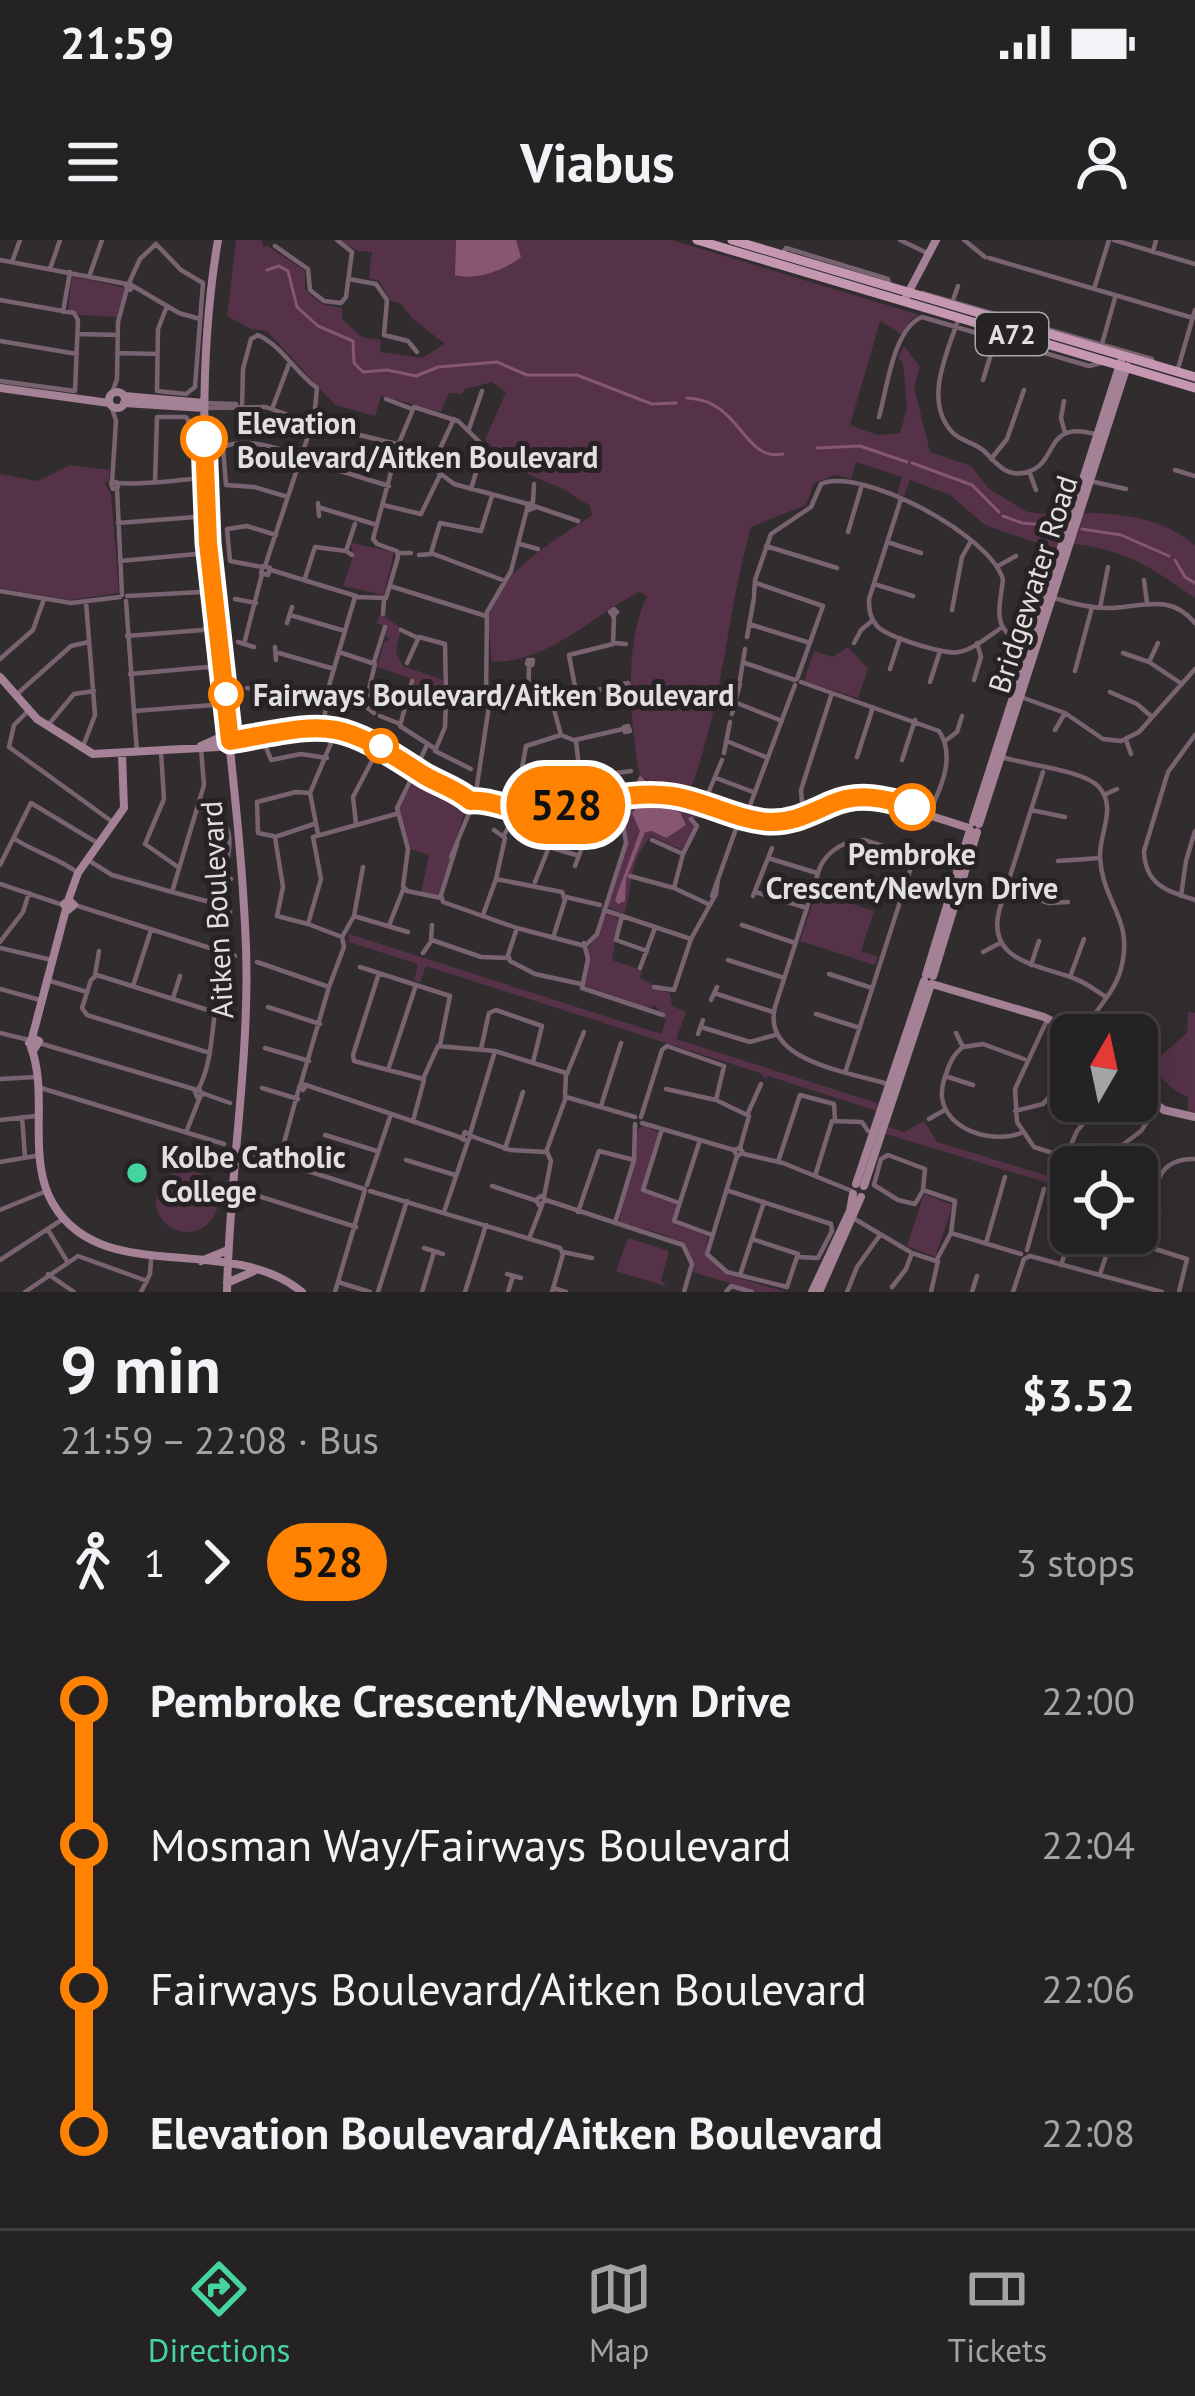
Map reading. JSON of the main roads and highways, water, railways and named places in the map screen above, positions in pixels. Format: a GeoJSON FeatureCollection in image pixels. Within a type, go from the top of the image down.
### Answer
{"type":"FeatureCollection","features":[{"type":"Feature","properties":{"kind":"main road","name":"A72"},"geometry":{"type":"LineString","coordinates":[[697,240],[769,251],[843,289],[909,297],[1015,321],[1195,388]]}},
{"type":"Feature","properties":{"kind":"main road","name":"A72"},"geometry":{"type":"LineString","coordinates":[[733,240],[890,287],[957,322],[1195,377]]}},
{"type":"Feature","properties":{"kind":"waterway"},"geometry":{"type":"LineString","coordinates":[[267,270],[279,266],[288,271],[297,307],[318,326],[353,341],[354,363],[363,372],[387,370],[416,376],[438,367],[497,362],[527,375],[577,375],[652,404],[676,403]]}},
{"type":"Feature","properties":{"kind":"waterway"},"geometry":{"type":"LineString","coordinates":[[687,398],[719,409],[758,449],[783,454]]}},
{"type":"Feature","properties":{"kind":"waterway"},"geometry":{"type":"LineString","coordinates":[[817,448],[860,446],[907,462]]}},
{"type":"Feature","properties":{"kind":"waterway"},"geometry":{"type":"LineString","coordinates":[[912,463],[972,485],[999,512]]}},
{"type":"Feature","properties":{"kind":"waterway"},"geometry":{"type":"LineString","coordinates":[[1003,516],[1064,527]]}},
{"type":"Feature","properties":{"kind":"waterway"},"geometry":{"type":"LineString","coordinates":[[1082,529],[1121,535],[1169,556]]}},
{"type":"Feature","properties":{"kind":"waterway"},"geometry":{"type":"LineString","coordinates":[[1175,560],[1185,577],[1195,583]]}},
{"type":"Feature","properties":{"kind":"place","name":"Elevation Boulevard/Aitken Boulevard"},"geometry":{"type":"Point","coordinates":[204,439]}},
{"type":"Feature","properties":{"kind":"place","name":"Fairways Boulevard/Aitken Boulevard"},"geometry":{"type":"Point","coordinates":[226,694]}},
{"type":"Feature","properties":{"kind":"place","name":"Pembroke Crescent/Newlyn Drive"},"geometry":{"type":"Point","coordinates":[912,807]}},
{"type":"Feature","properties":{"kind":"place","name":"Kolbe Catholic College"},"geometry":{"type":"Point","coordinates":[137,1173]}}]}
